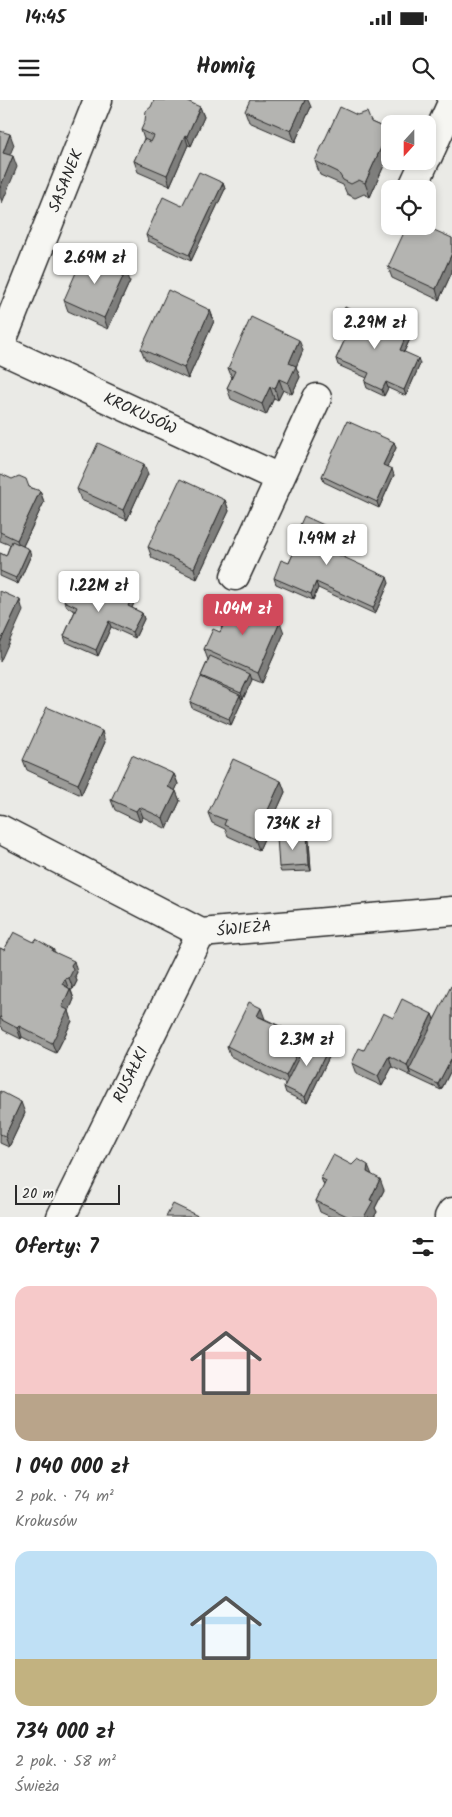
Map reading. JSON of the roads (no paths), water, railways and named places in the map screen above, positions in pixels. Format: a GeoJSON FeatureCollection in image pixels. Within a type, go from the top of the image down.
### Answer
{"type":"FeatureCollection","features":[{"type":"Feature","properties":{"kind":"street","name":"SASANEK"},"geometry":{"type":"LineString","coordinates":[[0,347],[98,100]]}},
{"type":"Feature","properties":{"kind":"street"},"geometry":{"type":"LineString","coordinates":[[436,138],[452,103],[446,100]]}},
{"type":"Feature","properties":{"kind":"street","name":"KROKUSÓW"},"geometry":{"type":"LineString","coordinates":[[0,347],[280,478]]}},
{"type":"Feature","properties":{"kind":"street"},"geometry":{"type":"LineString","coordinates":[[236,576],[317,398]]}},
{"type":"Feature","properties":{"kind":"street","name":"ŚWIEŻA"},"geometry":{"type":"LineString","coordinates":[[0,829],[201,933],[452,911]]}},
{"type":"Feature","properties":{"kind":"street","name":"RUSAŁKI"},"geometry":{"type":"LineString","coordinates":[[61,1217],[201,933]]}},
{"type":"Feature","properties":{"kind":"street"},"geometry":{"type":"LineString","coordinates":[[449,1217],[452,1212]]}}]}
